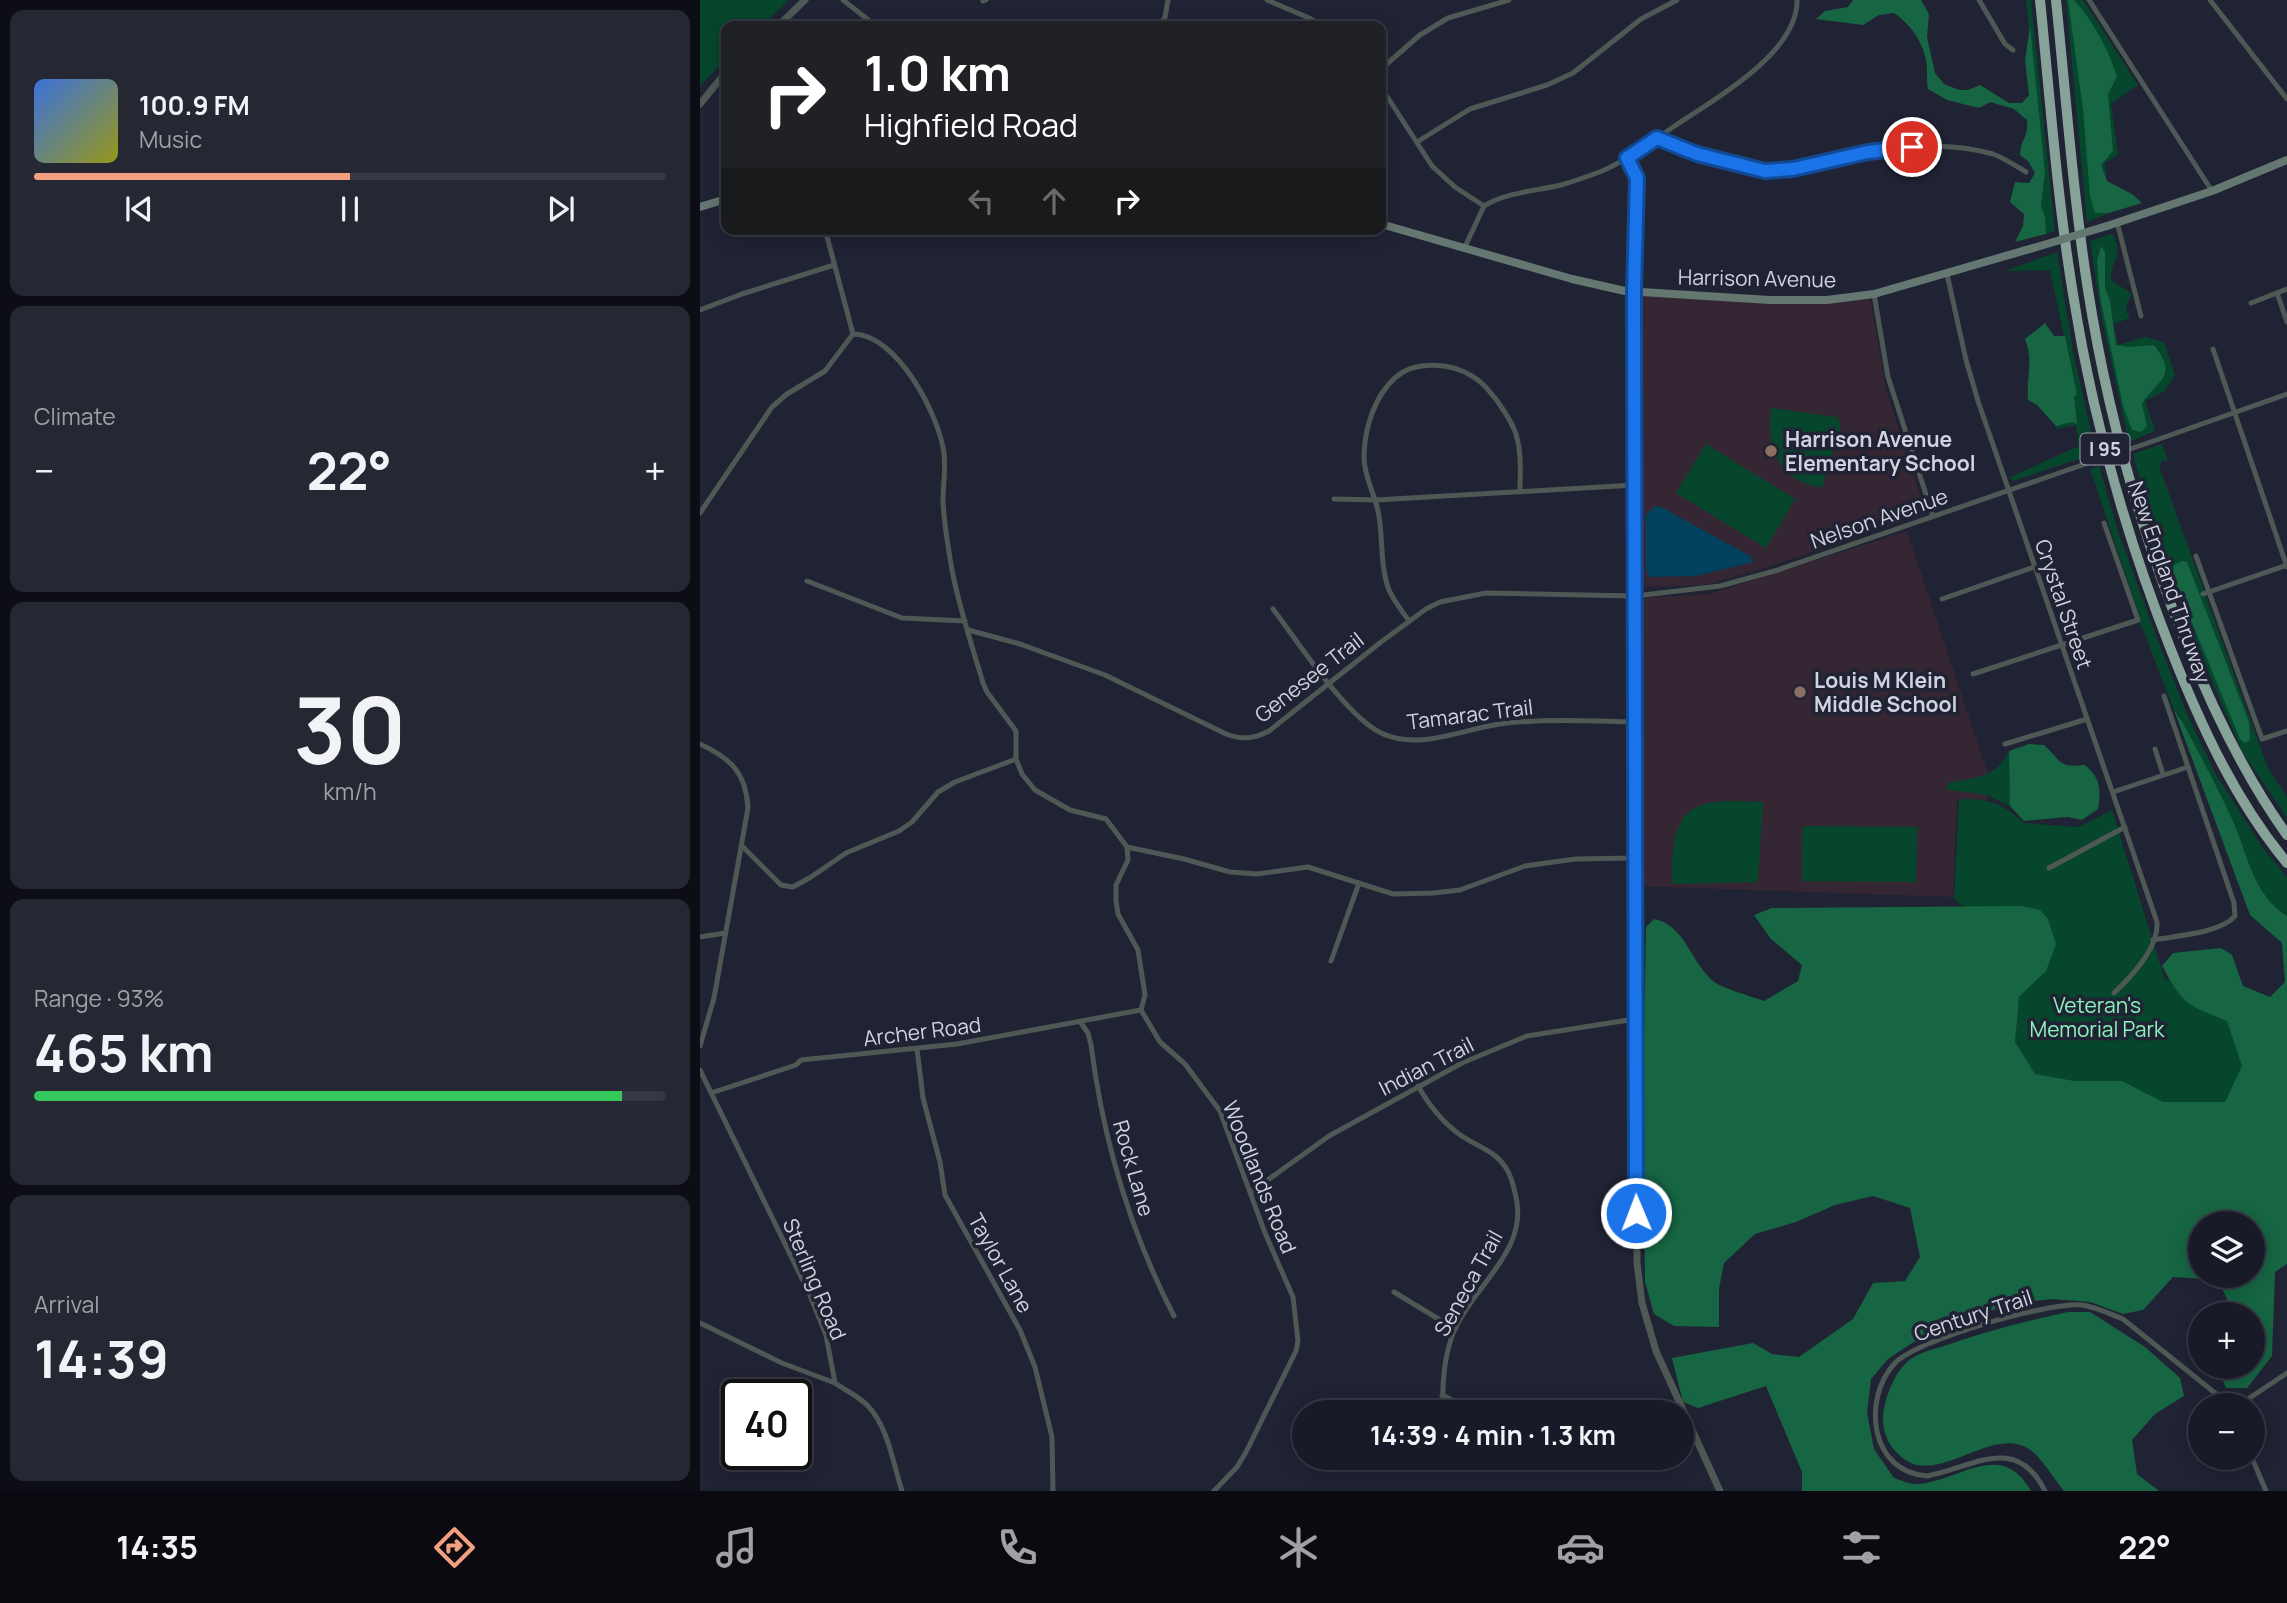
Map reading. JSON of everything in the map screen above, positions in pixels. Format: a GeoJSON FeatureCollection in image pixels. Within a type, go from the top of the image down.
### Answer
{"type":"FeatureCollection","features":[{"type":"Feature","properties":{"kind":"highway","name":"New England Thruway"},"geometry":{"type":"LineString","coordinates":[[2040,0],[2073,296],[2092,396],[2117,493],[2161,625],[2205,730],[2240,796],[2287,863]]}},
{"type":"Feature","properties":{"kind":"highway","name":"New England Thruway"},"geometry":{"type":"LineString","coordinates":[[2056,0],[2084,267],[2102,367],[2126,465],[2156,562],[2202,680],[2246,772],[2287,835]]}},
{"type":"Feature","properties":{"kind":"main road","name":"Harrison Avenue"},"geometry":{"type":"LineString","coordinates":[[1386,225],[1572,279],[1634,292],[1770,300],[1826,300],[1874,294],[2107,226],[2212,191],[2287,160]]}},
{"type":"Feature","properties":{"kind":"main road"},"geometry":{"type":"LineString","coordinates":[[700,207],[721,201]]}},
{"type":"Feature","properties":{"kind":"street"},"geometry":{"type":"LineString","coordinates":[[783,21],[805,0]]}},
{"type":"Feature","properties":{"kind":"street"},"geometry":{"type":"LineString","coordinates":[[843,0],[870,21]]}},
{"type":"Feature","properties":{"kind":"street"},"geometry":{"type":"LineString","coordinates":[[1163,21],[1168,0]]}},
{"type":"Feature","properties":{"kind":"street"},"geometry":{"type":"LineString","coordinates":[[1267,0],[1314,21]]}},
{"type":"Feature","properties":{"kind":"street"},"geometry":{"type":"LineString","coordinates":[[1386,65],[1420,35],[1448,18],[1508,0]]}},
{"type":"Feature","properties":{"kind":"street"},"geometry":{"type":"LineString","coordinates":[[1417,142],[1471,109],[1547,85],[1573,73],[1641,19],[1677,0]]}},
{"type":"Feature","properties":{"kind":"street"},"geometry":{"type":"LineString","coordinates":[[1464,248],[1484,206],[1516,194],[1562,184],[1603,170],[1627,158],[1743,80],[1763,62],[1788,31],[1797,0]]}},
{"type":"Feature","properties":{"kind":"street"},"geometry":{"type":"LineString","coordinates":[[1979,0],[2005,44],[2013,50]]}},
{"type":"Feature","properties":{"kind":"street"},"geometry":{"type":"LineString","coordinates":[[2089,0],[2212,191]]}},
{"type":"Feature","properties":{"kind":"street"},"geometry":{"type":"LineString","coordinates":[[2210,0],[2287,99]]}},
{"type":"Feature","properties":{"kind":"street"},"geometry":{"type":"LineString","coordinates":[[700,104],[721,78]]}},
{"type":"Feature","properties":{"kind":"street"},"geometry":{"type":"LineString","coordinates":[[1386,95],[1432,166],[1455,187],[1484,206]]}},
{"type":"Feature","properties":{"kind":"street"},"geometry":{"type":"LineString","coordinates":[[1657,138],[1697,154],[1765,171],[1793,169],[1868,152],[1934,145],[1996,155],[2026,172]]}},
{"type":"Feature","properties":{"kind":"street"},"geometry":{"type":"LineString","coordinates":[[1627,158],[1637,178],[1634,292],[1637,1263],[1642,1303],[1656,1351],[1678,1400]]}},
{"type":"Feature","properties":{"kind":"street"},"geometry":{"type":"LineString","coordinates":[[2117,222],[2141,316]]}},
{"type":"Feature","properties":{"kind":"street"},"geometry":{"type":"LineString","coordinates":[[826,235],[853,334]]}},
{"type":"Feature","properties":{"kind":"street"},"geometry":{"type":"LineString","coordinates":[[700,300],[702,309],[834,265]]}},
{"type":"Feature","properties":{"kind":"street","name":"Crystal Street"},"geometry":{"type":"LineString","coordinates":[[1947,274],[1966,360],[2034,567],[2157,922],[2158,930],[2153,940]]}},
{"type":"Feature","properties":{"kind":"street"},"geometry":{"type":"LineString","coordinates":[[2251,303],[2287,289]]}},
{"type":"Feature","properties":{"kind":"street"},"geometry":{"type":"LineString","coordinates":[[2277,293],[2287,322]]}},
{"type":"Feature","properties":{"kind":"street"},"geometry":{"type":"LineString","coordinates":[[1874,294],[1888,377],[1933,516]]}},
{"type":"Feature","properties":{"kind":"street"},"geometry":{"type":"LineString","coordinates":[[700,513],[772,407],[787,394],[825,371],[853,334]]}},
{"type":"Feature","properties":{"kind":"street"},"geometry":{"type":"LineString","coordinates":[[853,334],[872,338],[902,365],[934,417],[944,451],[943,498],[947,534],[965,621],[986,692],[1016,731],[1016,758],[1022,774],[1035,790],[1053,802],[1070,810],[1105,819],[1127,847],[1128,860],[1116,885],[1116,901],[1118,914],[1138,950],[1145,995],[1141,1010]]}},
{"type":"Feature","properties":{"kind":"street"},"geometry":{"type":"LineString","coordinates":[[2206,593],[2287,566],[2213,349]]}},
{"type":"Feature","properties":{"kind":"street"},"geometry":{"type":"LineString","coordinates":[[1409,621],[1394,600],[1385,575],[1380,519],[1364,454],[1368,422],[1398,375],[1425,366],[1458,369],[1473,376],[1487,388],[1509,418],[1516,435],[1521,460],[1520,492]]}},
{"type":"Feature","properties":{"kind":"street","name":"Nelson Avenue"},"geometry":{"type":"LineString","coordinates":[[1635,596],[1720,586],[1778,570],[2287,394]]}},
{"type":"Feature","properties":{"kind":"street"},"geometry":{"type":"LineString","coordinates":[[1334,499],[1376,500],[1634,485]]}},
{"type":"Feature","properties":{"kind":"street"},"geometry":{"type":"LineString","coordinates":[[1973,674],[2138,620],[2104,523]]}},
{"type":"Feature","properties":{"kind":"street"},"geometry":{"type":"LineString","coordinates":[[2196,556],[2206,593],[2262,739],[2287,731]]}},
{"type":"Feature","properties":{"kind":"street"},"geometry":{"type":"LineString","coordinates":[[1942,599],[2034,567]]}},
{"type":"Feature","properties":{"kind":"street"},"geometry":{"type":"LineString","coordinates":[[807,582],[902,618],[965,621]]}},
{"type":"Feature","properties":{"kind":"street","name":"Genesee Trail"},"geometry":{"type":"LineString","coordinates":[[968,630],[1020,644],[1105,675],[1238,739],[1269,731],[1409,621],[1440,602],[1486,593],[1635,596]]}},
{"type":"Feature","properties":{"kind":"street","name":"Tamarac Trail"},"geometry":{"type":"LineString","coordinates":[[1273,609],[1361,720],[1381,733],[1404,740],[1433,739],[1469,729],[1508,723],[1635,722]]}},
{"type":"Feature","properties":{"kind":"street"},"geometry":{"type":"LineString","coordinates":[[2114,993],[2135,972],[2153,940],[2208,930],[2235,916],[2234,903],[2164,696]]}},
{"type":"Feature","properties":{"kind":"street"},"geometry":{"type":"LineString","coordinates":[[2005,744],[2087,719]]}},
{"type":"Feature","properties":{"kind":"street"},"geometry":{"type":"LineString","coordinates":[[700,744],[724,755],[733,764],[747,792],[748,808],[714,998],[700,1046]]}},
{"type":"Feature","properties":{"kind":"street"},"geometry":{"type":"LineString","coordinates":[[2155,749],[2163,774]]}},
{"type":"Feature","properties":{"kind":"street"},"geometry":{"type":"LineString","coordinates":[[741,845],[781,885],[793,887],[845,853],[899,831],[912,822],[938,792],[955,782],[1016,758]]}},
{"type":"Feature","properties":{"kind":"street"},"geometry":{"type":"LineString","coordinates":[[2113,792],[2188,766]]}},
{"type":"Feature","properties":{"kind":"street"},"geometry":{"type":"LineString","coordinates":[[2049,868],[2125,827]]}},
{"type":"Feature","properties":{"kind":"street"},"geometry":{"type":"LineString","coordinates":[[1127,847],[1230,872],[1257,874],[1308,867],[1393,894],[1447,892],[1539,863],[1634,858]]}},
{"type":"Feature","properties":{"kind":"street"},"geometry":{"type":"LineString","coordinates":[[1331,961],[1359,883]]}},
{"type":"Feature","properties":{"kind":"street"},"geometry":{"type":"LineString","coordinates":[[700,937],[725,933]]}},
{"type":"Feature","properties":{"kind":"street","name":"Archer Road"},"geometry":{"type":"LineString","coordinates":[[711,1093],[796,1065],[801,1060],[917,1049],[1081,1023],[1141,1010]]}},
{"type":"Feature","properties":{"kind":"street","name":"Woodlands Road"},"geometry":{"type":"LineString","coordinates":[[1141,1010],[1160,1042],[1185,1064],[1220,1111],[1265,1233],[1293,1297],[1298,1341],[1283,1379],[1237,1468],[1214,1491]]}},
{"type":"Feature","properties":{"kind":"street","name":"Indian Trail"},"geometry":{"type":"LineString","coordinates":[[1251,1192],[1329,1136],[1462,1063],[1527,1036],[1635,1019]]}},
{"type":"Feature","properties":{"kind":"street","name":"Rock Lane"},"geometry":{"type":"LineString","coordinates":[[1081,1023],[1088,1033],[1106,1132],[1126,1205],[1160,1290],[1174,1316]]}},
{"type":"Feature","properties":{"kind":"street","name":"Taylor Lane"},"geometry":{"type":"LineString","coordinates":[[917,1049],[923,1098],[940,1162],[945,1195],[1020,1330],[1035,1367],[1052,1437],[1053,1491]]}},
{"type":"Feature","properties":{"kind":"street","name":"Sterling Road"},"geometry":{"type":"LineString","coordinates":[[700,1070],[809,1293],[826,1335],[835,1383]]}},
{"type":"Feature","properties":{"kind":"street","name":"Seneca Trail"},"geometry":{"type":"LineString","coordinates":[[1418,1086],[1440,1117],[1459,1134],[1499,1159],[1512,1180],[1518,1202],[1519,1217],[1512,1244],[1451,1337],[1443,1371],[1443,1400]]}},
{"type":"Feature","properties":{"kind":"street"},"geometry":{"type":"LineString","coordinates":[[1394,1292],[1455,1329]]}},
{"type":"Feature","properties":{"kind":"street","name":"Century Trail"},"geometry":{"type":"LineString","coordinates":[[2045,1491],[2032,1471],[2016,1459],[1990,1458],[1927,1476],[1916,1475],[1891,1460],[1882,1449],[1875,1427],[1877,1396],[1892,1366],[1899,1359],[1936,1341],[2013,1314],[2042,1308],[2082,1305],[2123,1319],[2215,1393]]}},
{"type":"Feature","properties":{"kind":"street"},"geometry":{"type":"LineString","coordinates":[[700,1323],[782,1363],[835,1383],[866,1404],[886,1438],[902,1491]]}},
{"type":"Feature","properties":{"kind":"street"},"geometry":{"type":"LineString","coordinates":[[2257,1393],[2287,1373]]}},
{"type":"Feature","properties":{"kind":"street"},"geometry":{"type":"LineString","coordinates":[[1443,1395],[1453,1400]]}},
{"type":"Feature","properties":{"kind":"street"},"geometry":{"type":"LineString","coordinates":[[1694,1435],[1720,1491]]}},
{"type":"Feature","properties":{"kind":"street"},"geometry":{"type":"LineString","coordinates":[[2257,1470],[2266,1491]]}},
{"type":"Feature","properties":{"kind":"shaded area","name":"Harrison Avenue Elementary School"},"geometry":{"type":"Polygon","coordinates":[[[1637,296],[1870,297],[1886,389],[1926,514],[1758,570],[1704,585],[1636,587],[1637,296]]]}},
{"type":"Feature","properties":{"kind":"shaded area","name":"Louis M Klein Middle School"},"geometry":{"type":"Polygon","coordinates":[[[1907,531],[1992,786],[1986,800],[1957,801],[1953,897],[1638,886],[1639,598],[1710,594],[1907,531]]]}},
{"type":"Feature","properties":{"kind":"green space"},"geometry":{"type":"Polygon","coordinates":[[[700,0],[789,0],[767,21],[721,21],[721,64],[700,86],[700,0]]]}},
{"type":"Feature","properties":{"kind":"green space"},"geometry":{"type":"Polygon","coordinates":[[[1853,0],[1921,0],[1929,14],[1927,37],[1935,73],[1944,84],[1959,90],[1980,85],[2009,103],[2022,103],[2029,95],[2025,61],[2030,26],[2045,172],[2041,206],[2046,234],[2015,242],[2023,226],[2024,214],[2010,202],[2015,182],[2029,183],[2035,173],[2028,161],[2020,155],[2027,131],[2027,120],[2014,109],[1990,102],[1979,108],[1947,100],[1928,89],[1927,63],[1922,46],[1910,27],[1894,13],[1879,15],[1863,25],[1816,19],[1825,11],[1848,7],[1853,0]]]}},
{"type":"Feature","properties":{"kind":"green space"},"geometry":{"type":"Polygon","coordinates":[[[2026,0],[2031,0],[2055,231],[2046,234],[2041,206],[2045,172],[2026,0]]]}},
{"type":"Feature","properties":{"kind":"green space"},"geometry":{"type":"Polygon","coordinates":[[[2066,0],[2083,0],[2138,85],[2111,104],[2118,155],[2105,163],[2109,213],[2087,222],[2066,0]]]}},
{"type":"Feature","properties":{"kind":"green space"},"geometry":{"type":"Polygon","coordinates":[[[2068,0],[2074,0],[2094,26],[2117,77],[2108,94],[2113,151],[2101,165],[2107,181],[2132,194],[2142,203],[2109,213],[2095,213],[2090,196],[2083,110],[2068,0]]]}},
{"type":"Feature","properties":{"kind":"green space"},"geometry":{"type":"Polygon","coordinates":[[[2112,234],[2117,253],[2111,280],[2132,294],[2126,306],[2130,318],[2113,324],[2118,345],[2145,337],[2164,342],[2175,375],[2165,391],[2145,401],[2155,431],[2129,442],[2102,319],[2090,241],[2112,234]]]}},
{"type":"Feature","properties":{"kind":"green space"},"geometry":{"type":"Polygon","coordinates":[[[2101,246],[2105,252],[2105,288],[2110,301],[2116,345],[2154,345],[2165,365],[2163,378],[2142,404],[2147,426],[2141,432],[2132,430],[2123,406],[2100,297],[2097,261],[2101,246]]]}},
{"type":"Feature","properties":{"kind":"green space"},"geometry":{"type":"Polygon","coordinates":[[[2057,252],[2074,356],[2096,453],[2013,481],[2010,477],[2079,446],[2076,425],[2056,429],[2035,337],[2064,336],[2050,270],[2005,271],[2057,252]]]}},
{"type":"Feature","properties":{"kind":"green space"},"geometry":{"type":"Polygon","coordinates":[[[2045,323],[2054,336],[2065,336],[2077,395],[2074,396],[2077,424],[2071,422],[2056,426],[2037,405],[2028,400],[2029,362],[2025,339],[2045,323]]]}},
{"type":"Feature","properties":{"kind":"green space"},"geometry":{"type":"Polygon","coordinates":[[[1771,408],[1837,417],[1841,426],[1822,488],[1795,478],[1778,461],[1771,437],[1771,408]]]}},
{"type":"Feature","properties":{"kind":"green space"},"geometry":{"type":"Polygon","coordinates":[[[1706,444],[1795,499],[1766,548],[1676,493],[1706,444]]]}},
{"type":"Feature","properties":{"kind":"green space"},"geometry":{"type":"Polygon","coordinates":[[[2162,444],[2168,460],[2162,461],[2159,466],[2267,766],[2287,797],[2287,818],[2242,751],[2159,547],[2133,454],[2162,444]]]}},
{"type":"Feature","properties":{"kind":"green space"},"geometry":{"type":"Polygon","coordinates":[[[2099,466],[2117,528],[2187,714],[2214,771],[2262,847],[2287,877],[2287,916],[2275,907],[2258,885],[2226,807],[2174,710],[2140,622],[2090,469],[2099,466]]]}},
{"type":"Feature","properties":{"kind":"green space"},"geometry":{"type":"Polygon","coordinates":[[[2187,562],[2249,722],[2250,740],[2245,743],[2240,739],[2172,574],[2174,565],[2187,562]]]}},
{"type":"Feature","properties":{"kind":"green space"},"geometry":{"type":"Polygon","coordinates":[[[2174,710],[2238,832],[2258,885],[2275,907],[2287,916],[2287,1264],[2275,1272],[2272,1356],[2265,1365],[2265,1302],[2228,1302],[2222,1288],[2265,1288],[2265,1211],[2188,1211],[2188,1278],[2173,1277],[2143,1310],[2123,1314],[2090,1302],[2052,1299],[2008,1304],[1912,1343],[1888,1359],[1871,1379],[1867,1413],[1874,1449],[1894,1478],[1920,1484],[1981,1466],[1995,1465],[2008,1468],[2020,1476],[2031,1491],[1802,1491],[1802,1472],[1766,1386],[1698,1408],[1694,1406],[1694,1400],[1682,1400],[1672,1358],[1753,1343],[1772,1354],[1799,1357],[1853,1319],[1873,1283],[1905,1281],[1920,1257],[1910,1208],[1873,1196],[1835,1205],[1796,1222],[1755,1234],[1724,1263],[1719,1289],[1719,1327],[1674,1326],[1654,1314],[1645,1282],[1643,1101],[1646,927],[1654,919],[1673,928],[1713,981],[1730,990],[1764,1001],[1798,981],[1802,965],[1771,939],[1754,915],[1772,908],[2021,906],[2040,910],[2048,919],[2056,944],[2046,971],[2019,997],[2015,1042],[2035,1074],[2074,1081],[2122,1081],[2163,1102],[2225,1102],[2242,1066],[2227,1021],[2187,1002],[2162,966],[2173,953],[2221,948],[2232,955],[2243,986],[2270,997],[2285,982],[2282,943],[2250,915],[2174,710]]]}},
{"type":"Feature","properties":{"kind":"green space"},"geometry":{"type":"Polygon","coordinates":[[[2029,744],[2044,745],[2064,764],[2085,765],[2099,785],[2098,809],[2082,820],[2068,817],[2024,821],[2010,806],[2009,751],[2029,744]]]}},
{"type":"Feature","properties":{"kind":"green space"},"geometry":{"type":"Polygon","coordinates":[[[2009,751],[2010,806],[1987,795],[1945,789],[1949,783],[1991,772],[2009,751]]]}},
{"type":"Feature","properties":{"kind":"green space","name":"Veteran's Memorial Park"},"geometry":{"type":"Polygon","coordinates":[[[1959,799],[2002,806],[2023,823],[2079,827],[2112,810],[2165,980],[2230,972],[2256,1083],[2225,1127],[2156,1122],[2013,1067],[1967,909],[1954,899],[1959,799]]]}},
{"type":"Feature","properties":{"kind":"green space"},"geometry":{"type":"Polygon","coordinates":[[[1763,802],[1758,879],[1755,882],[1673,884],[1676,835],[1687,814],[1696,807],[1709,803],[1763,802]]]}},
{"type":"Feature","properties":{"kind":"green space"},"geometry":{"type":"Polygon","coordinates":[[[1803,826],[1917,827],[1916,882],[1802,881],[1803,826]]]}},
{"type":"Feature","properties":{"kind":"green space"},"geometry":{"type":"Polygon","coordinates":[[[2068,1312],[2090,1312],[2145,1347],[2180,1378],[2184,1396],[2155,1414],[2132,1440],[2137,1474],[2159,1491],[2064,1491],[2038,1457],[2020,1445],[2004,1443],[1937,1464],[1921,1466],[1907,1461],[1892,1447],[1884,1430],[1884,1408],[1892,1383],[1914,1357],[1979,1334],[2068,1312]]]}},
{"type":"Feature","properties":{"kind":"green space"},"geometry":{"type":"Polygon","coordinates":[[[2222,1379],[2254,1379],[2247,1388],[2226,1388],[2222,1379]]]}},
{"type":"Feature","properties":{"kind":"water"},"geometry":{"type":"Polygon","coordinates":[[[1655,506],[1750,556],[1753,562],[1696,576],[1649,577],[1646,570],[1646,515],[1655,506]]]}},
{"type":"Feature","properties":{"kind":"place","name":"Harrison Avenue Elementary School"},"geometry":{"type":"Point","coordinates":[1771,451]}},
{"type":"Feature","properties":{"kind":"place","name":"Louis M Klein Middle School"},"geometry":{"type":"Point","coordinates":[1800,692]}},
{"type":"Feature","properties":{"kind":"route"},"geometry":{"type":"LineString","coordinates":[[1636,1213],[1634,292],[1637,178],[1627,158],[1657,138],[1697,154],[1765,171],[1793,169],[1868,152],[1912,147]]}}]}
